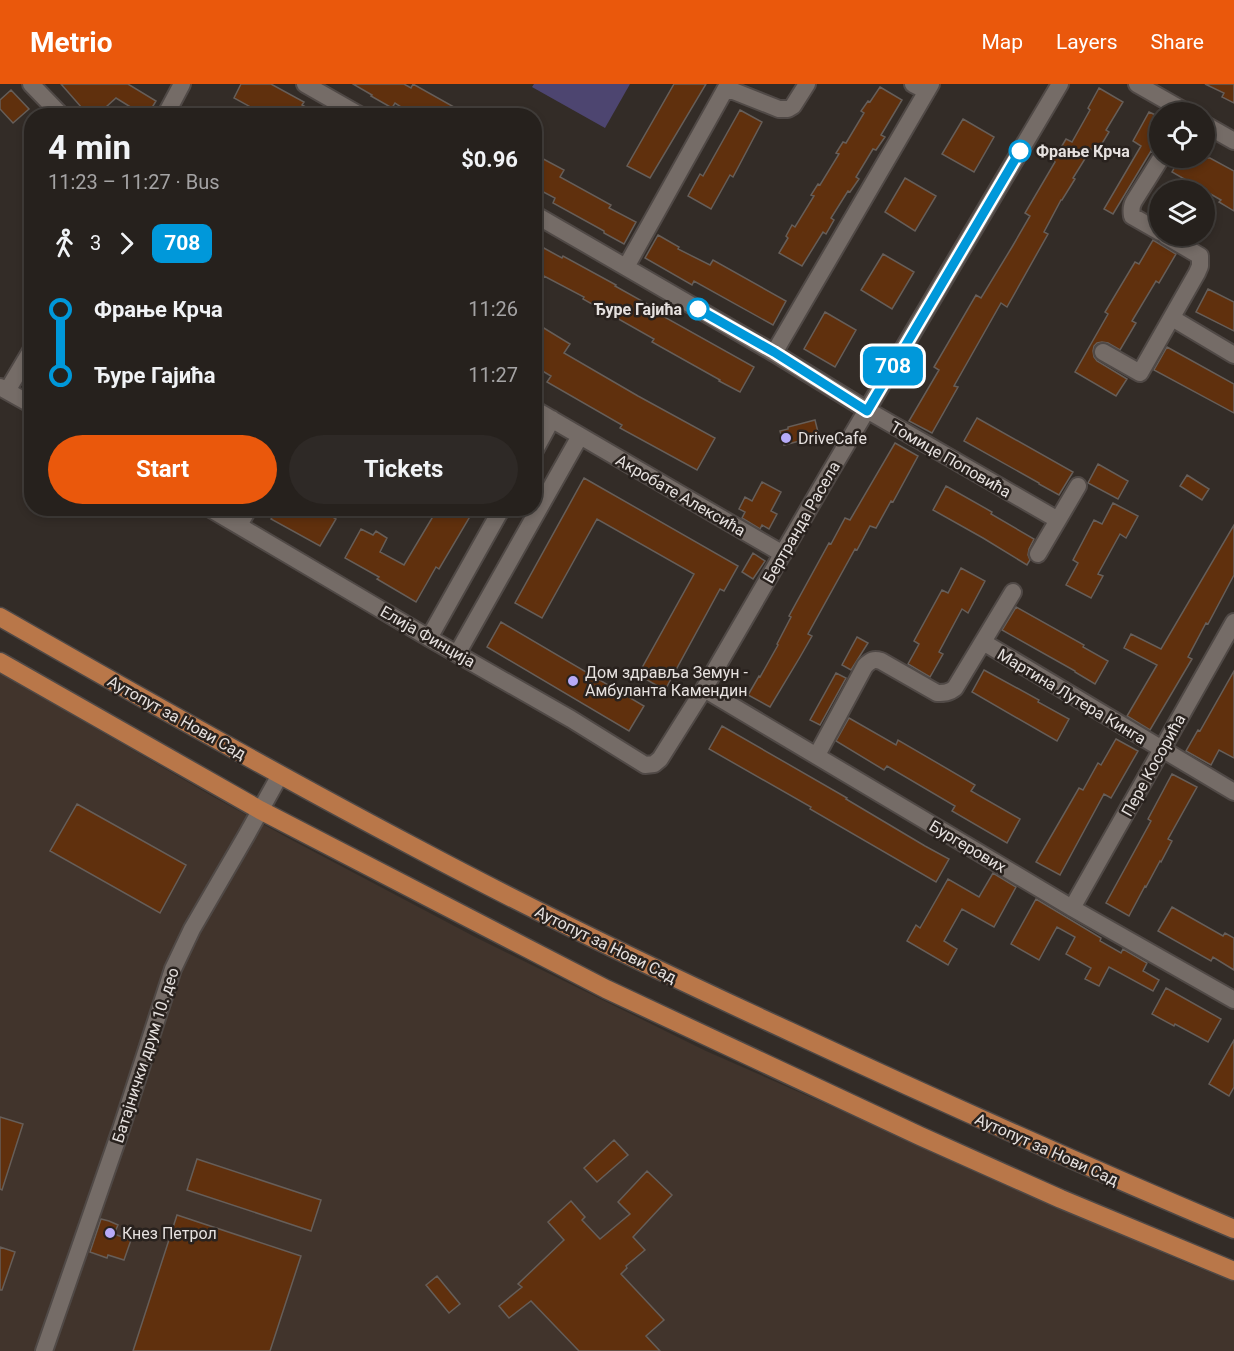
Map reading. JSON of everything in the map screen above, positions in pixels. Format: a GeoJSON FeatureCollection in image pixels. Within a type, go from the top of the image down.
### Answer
{"type":"FeatureCollection","features":[{"type":"Feature","properties":{"kind":"main road","name":"Аутопут за Нови Сад"},"geometry":{"type":"LineString","coordinates":[[0,617],[146,701],[418,850],[591,937],[688,985],[957,1109],[1234,1229]]}},
{"type":"Feature","properties":{"kind":"main road"},"geometry":{"type":"LineString","coordinates":[[0,662],[260,810],[532,952],[920,1136],[1061,1199],[1234,1270]]}},
{"type":"Feature","properties":{"kind":"street"},"geometry":{"type":"LineString","coordinates":[[31,84],[54,108]]}},
{"type":"Feature","properties":{"kind":"street"},"geometry":{"type":"LineString","coordinates":[[169,108],[182,84]]}},
{"type":"Feature","properties":{"kind":"street"},"geometry":{"type":"LineString","coordinates":[[305,84],[347,108]]}},
{"type":"Feature","properties":{"kind":"street"},"geometry":{"type":"LineString","coordinates":[[626,267],[726,88],[783,109],[793,106],[807,84]]}},
{"type":"Feature","properties":{"kind":"street","name":"Бертранда Расела"},"geometry":{"type":"LineString","coordinates":[[645,765],[654,764],[660,759],[704,689],[1060,84]]}},
{"type":"Feature","properties":{"kind":"street"},"geometry":{"type":"LineString","coordinates":[[1137,84],[1168,102]]}},
{"type":"Feature","properties":{"kind":"street"},"geometry":{"type":"LineString","coordinates":[[774,352],[924,86]]}},
{"type":"Feature","properties":{"kind":"street"},"geometry":{"type":"LineString","coordinates":[[1215,130],[1234,141]]}},
{"type":"Feature","properties":{"kind":"street"},"geometry":{"type":"LineString","coordinates":[[1149,226],[1132,216],[1131,207],[1155,168]]}},
{"type":"Feature","properties":{"kind":"street","name":"Томице Поповића"},"geometry":{"type":"LineString","coordinates":[[542,219],[774,352],[867,411],[1058,520]]}},
{"type":"Feature","properties":{"kind":"street"},"geometry":{"type":"LineString","coordinates":[[1103,352],[1140,373],[1197,273],[1201,261],[1200,256],[1183,246]]}},
{"type":"Feature","properties":{"kind":"street"},"geometry":{"type":"LineString","coordinates":[[1172,318],[1234,355]]}},
{"type":"Feature","properties":{"kind":"street"},"geometry":{"type":"LineString","coordinates":[[24,360],[4,389],[24,400]]}},
{"type":"Feature","properties":{"kind":"street","name":"Акробате Алексића"},"geometry":{"type":"LineString","coordinates":[[542,413],[783,554]]}},
{"type":"Feature","properties":{"kind":"street"},"geometry":{"type":"LineString","coordinates":[[542,437],[552,419]]}},
{"type":"Feature","properties":{"kind":"street"},"geometry":{"type":"LineString","coordinates":[[542,503],[580,436]]}},
{"type":"Feature","properties":{"kind":"street"},"geometry":{"type":"LineString","coordinates":[[1038,554],[1078,486]]}},
{"type":"Feature","properties":{"kind":"street","name":"Елија Финција"},"geometry":{"type":"LineString","coordinates":[[223,516],[571,719],[645,765]]}},
{"type":"Feature","properties":{"kind":"street"},"geometry":{"type":"LineString","coordinates":[[239,525],[244,516]]}},
{"type":"Feature","properties":{"kind":"street"},"geometry":{"type":"LineString","coordinates":[[429,638],[498,516]]}},
{"type":"Feature","properties":{"kind":"street"},"geometry":{"type":"LineString","coordinates":[[457,654],[535,516]]}},
{"type":"Feature","properties":{"kind":"street","name":"Мартина Лутера Кинга"},"geometry":{"type":"LineString","coordinates":[[817,756],[870,661],[876,659],[881,661],[937,693],[944,693],[955,688],[1013,592]]}},
{"type":"Feature","properties":{"kind":"street","name":"Пере Косорића"},"geometry":{"type":"LineString","coordinates":[[1072,908],[1234,622]]}},
{"type":"Feature","properties":{"kind":"street","name":"Мартина Лутера Кинга"},"geometry":{"type":"LineString","coordinates":[[982,642],[1234,792]]}},
{"type":"Feature","properties":{"kind":"street","name":"Бургерових"},"geometry":{"type":"LineString","coordinates":[[704,689],[1072,908],[1234,1000]]}},
{"type":"Feature","properties":{"kind":"street","name":"Батајнички друм 10. део"},"geometry":{"type":"LineString","coordinates":[[44,1351],[121,1129],[173,969],[192,929],[280,775]]}},
{"type":"Feature","properties":{"kind":"shaded area"},"geometry":{"type":"Polygon","coordinates":[[[534,84],[630,84],[605,128],[532,87],[534,84]]]}},
{"type":"Feature","properties":{"kind":"shaded area"},"geometry":{"type":"Polygon","coordinates":[[[0,673],[212,796],[477,938],[706,1051],[1186,1263],[1234,1282],[1234,1351],[0,1351],[0,673]]]}},
{"type":"Feature","properties":{"kind":"building"},"geometry":{"type":"Polygon","coordinates":[[[61,84],[128,84],[156,101],[152,108],[132,108],[116,98],[105,108],[82,108],[61,84]]]}},
{"type":"Feature","properties":{"kind":"building"},"geometry":{"type":"Polygon","coordinates":[[[241,84],[271,84],[304,102],[302,105],[307,108],[252,108],[234,98],[241,84]]]}},
{"type":"Feature","properties":{"kind":"building"},"geometry":{"type":"Polygon","coordinates":[[[353,84],[404,84],[411,88],[413,84],[456,108],[403,108],[395,103],[392,108],[353,84]]]}},
{"type":"Feature","properties":{"kind":"building"},"geometry":{"type":"Polygon","coordinates":[[[674,84],[706,84],[650,178],[627,166],[674,84]]]}},
{"type":"Feature","properties":{"kind":"building"},"geometry":{"type":"Polygon","coordinates":[[[1205,84],[1234,84],[1234,103],[1222,97],[1224,93],[1205,84]]]}},
{"type":"Feature","properties":{"kind":"building"},"geometry":{"type":"Polygon","coordinates":[[[880,87],[902,100],[881,135],[885,137],[876,150],[873,149],[856,177],[859,179],[850,192],[848,191],[831,218],[834,220],[826,234],[823,232],[802,266],[779,253],[788,238],[786,236],[792,225],[795,227],[814,196],[811,195],[839,154],[836,153],[843,142],[846,143],[864,113],[861,111],[880,87]]]}},
{"type":"Feature","properties":{"kind":"building"},"geometry":{"type":"Polygon","coordinates":[[[1099,88],[1123,102],[1106,130],[1109,132],[1097,152],[1091,149],[1073,178],[1075,179],[1044,232],[1048,234],[1007,307],[1001,303],[954,386],[958,387],[932,433],[909,421],[939,370],[934,367],[976,295],[981,298],[1012,247],[1030,216],[1025,213],[1055,162],[1053,161],[1066,139],[1072,142],[1099,88]]]}},
{"type":"Feature","properties":{"kind":"building"},"geometry":{"type":"Polygon","coordinates":[[[11,90],[28,108],[24,108],[24,113],[13,123],[0,109],[0,100],[11,90]]]}},
{"type":"Feature","properties":{"kind":"building"},"geometry":{"type":"Polygon","coordinates":[[[740,110],[762,122],[733,177],[730,175],[711,209],[688,196],[700,174],[703,176],[740,110]]]}},
{"type":"Feature","properties":{"kind":"building"},"geometry":{"type":"Polygon","coordinates":[[[1149,112],[1149,154],[1113,214],[1104,209],[1141,146],[1133,141],[1149,112]]]}},
{"type":"Feature","properties":{"kind":"building"},"geometry":{"type":"Polygon","coordinates":[[[963,119],[994,137],[974,172],[942,154],[963,119]]]}},
{"type":"Feature","properties":{"kind":"building"},"geometry":{"type":"Polygon","coordinates":[[[542,158],[564,170],[560,177],[611,205],[609,208],[636,222],[624,244],[553,203],[555,198],[542,191],[542,158]]]}},
{"type":"Feature","properties":{"kind":"building"},"geometry":{"type":"Polygon","coordinates":[[[1215,161],[1234,171],[1234,211],[1219,202],[1221,200],[1215,197],[1215,180],[1186,180],[1172,172],[1174,168],[1215,168],[1215,161]]]}},
{"type":"Feature","properties":{"kind":"building"},"geometry":{"type":"Polygon","coordinates":[[[905,178],[936,196],[915,231],[885,212],[905,178]]]}},
{"type":"Feature","properties":{"kind":"building"},"geometry":{"type":"Polygon","coordinates":[[[658,235],[679,247],[678,249],[710,265],[713,260],[786,301],[773,325],[694,281],[692,285],[645,258],[658,235]]]}},
{"type":"Feature","properties":{"kind":"building"},"geometry":{"type":"Polygon","coordinates":[[[1150,246],[1163,246],[1176,254],[1159,283],[1156,281],[1132,321],[1136,323],[1120,350],[1102,342],[1094,346],[1094,357],[1097,361],[1127,379],[1116,396],[1075,372],[1108,314],[1105,312],[1135,262],[1139,264],[1150,246]]]}},
{"type":"Feature","properties":{"kind":"building"},"geometry":{"type":"Polygon","coordinates":[[[542,247],[616,285],[651,306],[650,309],[754,367],[740,392],[652,342],[654,339],[583,299],[584,297],[544,276],[542,280],[542,247]]]}},
{"type":"Feature","properties":{"kind":"building"},"geometry":{"type":"Polygon","coordinates":[[[883,254],[914,272],[892,309],[861,290],[883,254]]]}},
{"type":"Feature","properties":{"kind":"building"},"geometry":{"type":"Polygon","coordinates":[[[1208,289],[1234,302],[1234,331],[1196,312],[1208,289]]]}},
{"type":"Feature","properties":{"kind":"building"},"geometry":{"type":"Polygon","coordinates":[[[825,312],[856,330],[835,367],[804,349],[825,312]]]}},
{"type":"Feature","properties":{"kind":"building"},"geometry":{"type":"Polygon","coordinates":[[[542,327],[570,344],[564,353],[715,438],[697,470],[620,428],[622,425],[547,382],[551,376],[542,371],[542,327]]]}},
{"type":"Feature","properties":{"kind":"building"},"geometry":{"type":"Polygon","coordinates":[[[1167,347],[1234,384],[1234,413],[1154,370],[1167,347]]]}},
{"type":"Feature","properties":{"kind":"building"},"geometry":{"type":"Polygon","coordinates":[[[977,418],[1073,472],[1059,495],[964,441],[977,418]]]}},
{"type":"Feature","properties":{"kind":"building"},"geometry":{"type":"Polygon","coordinates":[[[815,420],[819,436],[784,445],[780,431],[815,420]]]}},
{"type":"Feature","properties":{"kind":"building"},"geometry":{"type":"Polygon","coordinates":[[[895,443],[918,456],[876,528],[870,526],[857,550],[855,549],[808,634],[812,636],[770,707],[748,695],[778,645],[791,617],[789,616],[829,543],[831,544],[845,518],[850,520],[895,443]]]}},
{"type":"Feature","properties":{"kind":"building"},"geometry":{"type":"Polygon","coordinates":[[[1098,464],[1128,481],[1118,499],[1088,483],[1098,464]]]}},
{"type":"Feature","properties":{"kind":"building"},"geometry":{"type":"Polygon","coordinates":[[[1187,475],[1209,489],[1202,500],[1180,486],[1187,475]]]}},
{"type":"Feature","properties":{"kind":"building"},"geometry":{"type":"Polygon","coordinates":[[[584,478],[738,566],[724,591],[720,589],[665,690],[638,675],[694,574],[597,519],[542,618],[515,603],[584,478]]]}},
{"type":"Feature","properties":{"kind":"building"},"geometry":{"type":"Polygon","coordinates":[[[762,482],[781,492],[771,511],[777,514],[769,529],[762,525],[760,529],[742,518],[745,512],[739,509],[745,497],[752,501],[762,482]]]}},
{"type":"Feature","properties":{"kind":"building"},"geometry":{"type":"Polygon","coordinates":[[[946,486],[1034,539],[1029,549],[1030,560],[1027,565],[933,510],[946,486]]]}},
{"type":"Feature","properties":{"kind":"building"},"geometry":{"type":"Polygon","coordinates":[[[1113,503],[1138,516],[1126,538],[1120,534],[1098,574],[1103,576],[1091,598],[1066,585],[1078,563],[1073,560],[1094,520],[1102,524],[1113,503]]]}},
{"type":"Feature","properties":{"kind":"building"},"geometry":{"type":"Polygon","coordinates":[[[273,516],[331,516],[336,519],[320,546],[271,519],[273,516]]]}},
{"type":"Feature","properties":{"kind":"building"},"geometry":{"type":"Polygon","coordinates":[[[433,516],[470,516],[439,569],[436,567],[416,602],[345,558],[361,529],[373,535],[376,531],[387,538],[380,552],[404,565],[433,516]]]}},
{"type":"Feature","properties":{"kind":"building"},"geometry":{"type":"Polygon","coordinates":[[[1234,525],[1234,575],[1188,657],[1192,659],[1150,730],[1127,716],[1157,665],[1124,648],[1131,634],[1161,649],[1234,525]]]}},
{"type":"Feature","properties":{"kind":"building"},"geometry":{"type":"Polygon","coordinates":[[[753,553],[765,561],[753,579],[742,572],[753,553]]]}},
{"type":"Feature","properties":{"kind":"building"},"geometry":{"type":"Polygon","coordinates":[[[961,568],[985,581],[968,613],[962,609],[939,652],[943,654],[930,677],[908,664],[919,644],[914,641],[942,590],[948,593],[961,568]]]}},
{"type":"Feature","properties":{"kind":"building"},"geometry":{"type":"Polygon","coordinates":[[[1016,607],[1108,661],[1095,684],[1002,630],[1016,607]]]}},
{"type":"Feature","properties":{"kind":"building","name":"Дом здравља Земун - Амбуланта Камендин"},"geometry":{"type":"Polygon","coordinates":[[[501,622],[644,706],[629,731],[487,647],[501,622]]]}},
{"type":"Feature","properties":{"kind":"building"},"geometry":{"type":"Polygon","coordinates":[[[857,637],[868,643],[851,670],[842,665],[857,637]]]}},
{"type":"Feature","properties":{"kind":"building"},"geometry":{"type":"Polygon","coordinates":[[[984,670],[1069,719],[1057,741],[972,692],[984,670]]]}},
{"type":"Feature","properties":{"kind":"building"},"geometry":{"type":"Polygon","coordinates":[[[1234,671],[1234,758],[1219,750],[1211,765],[1186,751],[1234,671]]]}},
{"type":"Feature","properties":{"kind":"building"},"geometry":{"type":"Polygon","coordinates":[[[836,673],[846,678],[820,725],[810,720],[836,673]]]}},
{"type":"Feature","properties":{"kind":"building"},"geometry":{"type":"Polygon","coordinates":[[[849,718],[896,745],[898,740],[975,785],[971,791],[1020,819],[1007,843],[952,811],[955,806],[887,766],[884,770],[836,741],[849,718]]]}},
{"type":"Feature","properties":{"kind":"building"},"geometry":{"type":"Polygon","coordinates":[[[722,726],[949,859],[936,882],[709,749],[722,726]]]}},
{"type":"Feature","properties":{"kind":"building"},"geometry":{"type":"Polygon","coordinates":[[[1116,739],[1138,751],[1111,798],[1104,794],[1060,875],[1036,862],[1079,788],[1083,790],[1098,763],[1101,765],[1116,739]]]}},
{"type":"Feature","properties":{"kind":"building"},"geometry":{"type":"Polygon","coordinates":[[[1172,774],[1197,787],[1168,839],[1172,841],[1161,862],[1129,916],[1106,903],[1151,821],[1148,819],[1172,774]]]}},
{"type":"Feature","properties":{"kind":"building"},"geometry":{"type":"Polygon","coordinates":[[[77,804],[186,865],[160,913],[50,851],[77,804]]]}},
{"type":"Feature","properties":{"kind":"building"},"geometry":{"type":"Polygon","coordinates":[[[993,873],[1016,887],[994,927],[962,909],[944,941],[957,949],[948,965],[907,941],[916,925],[920,928],[948,879],[979,897],[993,873]]]}},
{"type":"Feature","properties":{"kind":"building"},"geometry":{"type":"Polygon","coordinates":[[[1036,899],[1101,938],[1100,941],[1121,953],[1123,949],[1147,963],[1143,971],[1159,980],[1153,991],[1109,967],[1099,986],[1085,979],[1091,968],[1066,954],[1075,937],[1057,927],[1039,960],[1011,944],[1036,899]]]}},
{"type":"Feature","properties":{"kind":"building"},"geometry":{"type":"Polygon","coordinates":[[[1172,907],[1223,936],[1225,933],[1234,938],[1234,970],[1213,957],[1211,961],[1158,931],[1172,907]]]}},
{"type":"Feature","properties":{"kind":"building"},"geometry":{"type":"Polygon","coordinates":[[[1166,988],[1221,1019],[1208,1042],[1152,1014],[1166,988]]]}},
{"type":"Feature","properties":{"kind":"building"},"geometry":{"type":"Polygon","coordinates":[[[1234,1040],[1234,1087],[1229,1096],[1209,1084],[1234,1040]]]}},
{"type":"Feature","properties":{"kind":"building"},"geometry":{"type":"Polygon","coordinates":[[[0,1117],[23,1124],[2,1190],[0,1189],[0,1117]]]}},
{"type":"Feature","properties":{"kind":"building"},"geometry":{"type":"Polygon","coordinates":[[[614,1140],[628,1155],[597,1182],[584,1168],[614,1140]]]}},
{"type":"Feature","properties":{"kind":"building"},"geometry":{"type":"Polygon","coordinates":[[[197,1159],[321,1200],[311,1231],[187,1190],[197,1159]]]}},
{"type":"Feature","properties":{"kind":"building"},"geometry":{"type":"Polygon","coordinates":[[[647,1171],[672,1195],[633,1237],[645,1250],[626,1266],[627,1268],[621,1274],[664,1320],[646,1336],[660,1351],[579,1351],[531,1301],[509,1318],[499,1306],[522,1287],[518,1284],[564,1240],[548,1222],[571,1201],[585,1217],[582,1220],[600,1239],[630,1214],[618,1202],[647,1171]]]}},
{"type":"Feature","properties":{"kind":"building"},"geometry":{"type":"Polygon","coordinates":[[[177,1215],[301,1256],[270,1351],[133,1351],[177,1215]]]}},
{"type":"Feature","properties":{"kind":"building"},"geometry":{"type":"Polygon","coordinates":[[[101,1219],[118,1225],[114,1234],[131,1240],[124,1260],[108,1255],[107,1258],[90,1252],[101,1219]]]}},
{"type":"Feature","properties":{"kind":"building"},"geometry":{"type":"Polygon","coordinates":[[[0,1247],[15,1252],[2,1290],[0,1290],[0,1247]]]}},
{"type":"Feature","properties":{"kind":"building"},"geometry":{"type":"Polygon","coordinates":[[[437,1276],[460,1304],[449,1313],[426,1285],[437,1276]]]}},
{"type":"Feature","properties":{"kind":"bus line","name":"708"},"geometry":{"type":"LineString","coordinates":[[698,309],[774,352],[867,411],[1020,151]]}},
{"type":"Feature","properties":{"kind":"place","name":"Фрање Крча"},"geometry":{"type":"Point","coordinates":[1020,151]}},
{"type":"Feature","properties":{"kind":"place","name":"Ђуре Гајића"},"geometry":{"type":"Point","coordinates":[698,309]}},
{"type":"Feature","properties":{"kind":"place","name":"DriveCafe"},"geometry":{"type":"Point","coordinates":[786,438]}},
{"type":"Feature","properties":{"kind":"place","name":"Дом здравља Земун - Амбуланта Камендин"},"geometry":{"type":"Point","coordinates":[573,681]}},
{"type":"Feature","properties":{"kind":"place","name":"Кнез Петрол"},"geometry":{"type":"Point","coordinates":[110,1233]}}]}
